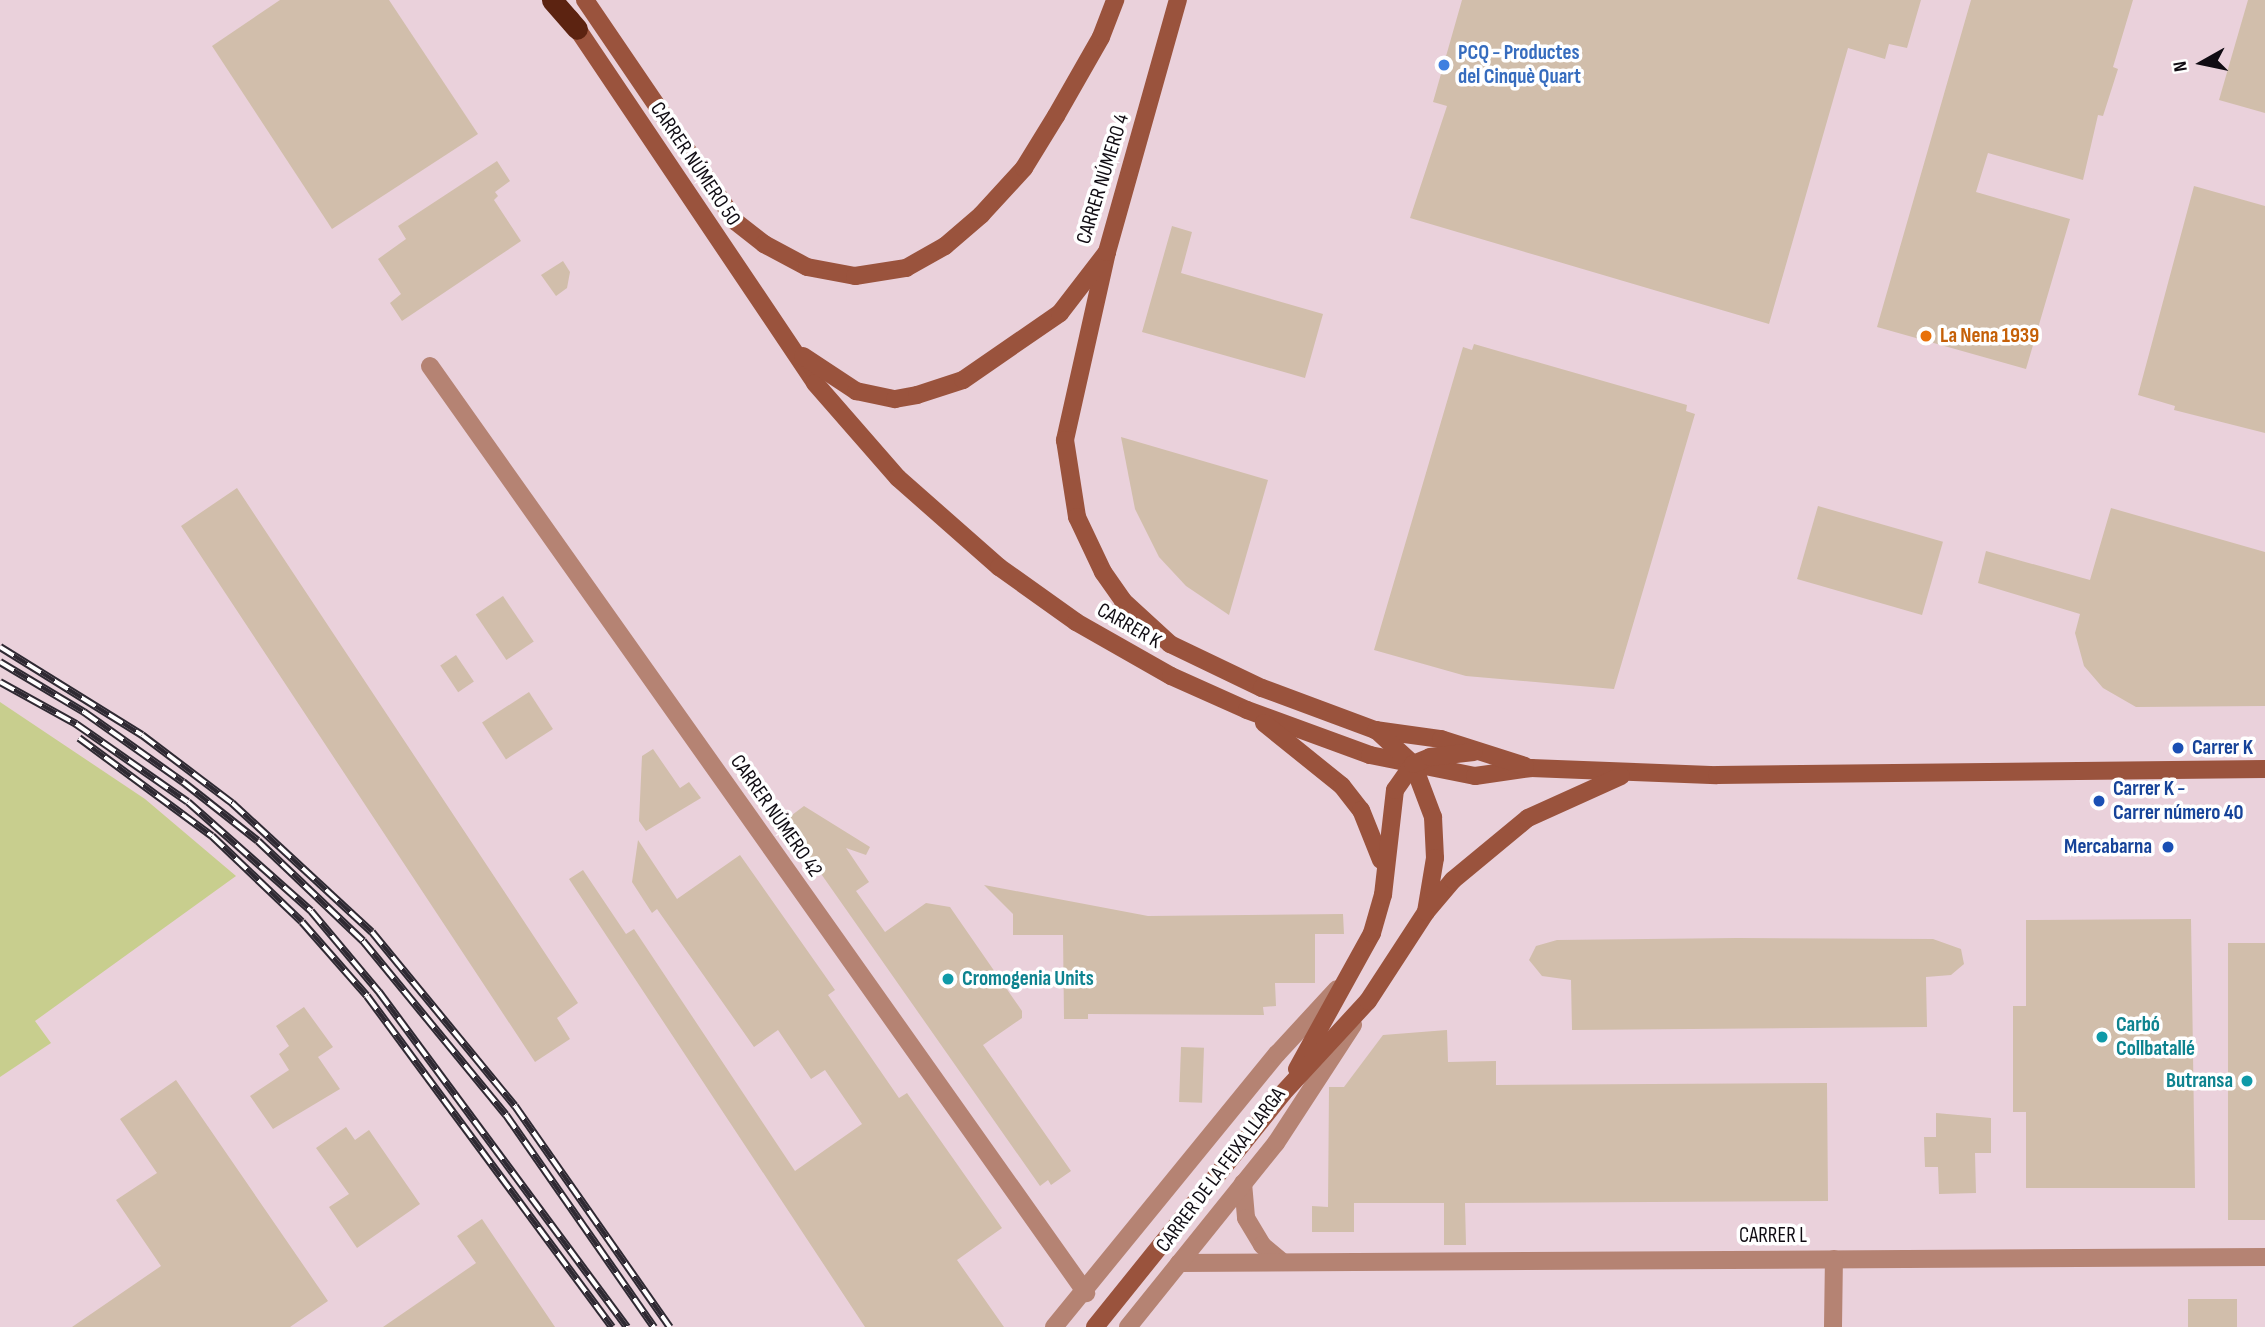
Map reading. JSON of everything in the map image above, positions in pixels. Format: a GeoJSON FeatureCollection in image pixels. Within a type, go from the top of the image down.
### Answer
{"type":"FeatureCollection","features":[{"type":"Feature","properties":{"kind":"highway"},"geometry":{"type":"LineString","coordinates":[[552,0],[577,29]]}},
{"type":"Feature","properties":{"kind":"main road","name":"CARRER NÚMERO 50"},"geometry":{"type":"LineString","coordinates":[[559,0],[797,351]]}},
{"type":"Feature","properties":{"kind":"main road","name":"CARRER NÚMERO 50"},"geometry":{"type":"LineString","coordinates":[[585,0],[719,201],[764,244],[807,267],[855,276],[906,268],[945,246],[1024,168],[1101,37],[1115,0]]}},
{"type":"Feature","properties":{"kind":"main road","name":"CARRER NÚMERO 4"},"geometry":{"type":"LineString","coordinates":[[797,351],[841,384],[880,398],[941,390],[1060,313],[1107,252],[1178,0]]}},
{"type":"Feature","properties":{"kind":"main road","name":"CARRER K"},"geometry":{"type":"LineString","coordinates":[[1107,252],[1065,440],[1077,517],[1103,572],[1123,601],[1170,644],[1262,688],[1375,730],[1441,738],[1531,768]]}},
{"type":"Feature","properties":{"kind":"main road","name":"CARRER K"},"geometry":{"type":"LineString","coordinates":[[797,351],[839,412],[898,478],[999,567],[1119,648],[1247,710],[1329,742],[1413,764],[1475,776],[1531,768],[1628,774],[2265,769]]}},
{"type":"Feature","properties":{"kind":"main road","name":"CARRER DE LA FEIXA LLARGA"},"geometry":{"type":"LineString","coordinates":[[1247,710],[1330,775],[1361,810],[1376,840],[1384,887]]}},
{"type":"Feature","properties":{"kind":"main road","name":"CARRER DE LA FEIXA LLARGA"},"geometry":{"type":"LineString","coordinates":[[1375,730],[1413,764],[1433,817],[1436,840],[1426,912]]}},
{"type":"Feature","properties":{"kind":"main road"},"geometry":{"type":"LineString","coordinates":[[1413,764],[1430,757],[1480,752]]}},
{"type":"Feature","properties":{"kind":"main road","name":"CARRER DE LA FEIXA LLARGA"},"geometry":{"type":"LineString","coordinates":[[1283,1093],[1372,933],[1384,887],[1389,813],[1395,790],[1413,764]]}},
{"type":"Feature","properties":{"kind":"main road","name":"CARRER DE LA FEIXA LLARGA"},"geometry":{"type":"LineString","coordinates":[[1095,1327],[1214,1184],[1283,1093],[1368,1001],[1426,912],[1477,857],[1528,818],[1628,774]]}},
{"type":"Feature","properties":{"kind":"street","name":"CARRER NÚMERO 42"},"geometry":{"type":"LineString","coordinates":[[430,366],[1086,1293]]}},
{"type":"Feature","properties":{"kind":"street","name":"CARRER DE LA FEIXA LLARGA"},"geometry":{"type":"LineString","coordinates":[[1055,1327],[1086,1293],[1277,1054],[1344,982]]}},
{"type":"Feature","properties":{"kind":"street","name":"CARRER DE LA FEIXA LLARGA"},"geometry":{"type":"LineString","coordinates":[[1128,1327],[1276,1143],[1368,1001]]}},
{"type":"Feature","properties":{"kind":"street"},"geometry":{"type":"LineString","coordinates":[[1243,1183],[1245,1217],[1262,1245],[1282,1262]]}},
{"type":"Feature","properties":{"kind":"street","name":"CARRER L"},"geometry":{"type":"LineString","coordinates":[[1179,1263],[2265,1256]]}},
{"type":"Feature","properties":{"kind":"street"},"geometry":{"type":"LineString","coordinates":[[1833,1327],[1834,1259]]}},
{"type":"Feature","properties":{"kind":"street","name":"CARRER DE LA FEIXA LLARGA"},"geometry":{"type":"LineString","coordinates":[[1066,1327],[1086,1293]]}},
{"type":"Feature","properties":{"kind":"shaded area"},"geometry":{"type":"Polygon","coordinates":[[[0,0],[2265,0],[2265,1327],[0,1327],[0,0]]]}},
{"type":"Feature","properties":{"kind":"green space"},"geometry":{"type":"Polygon","coordinates":[[[0,702],[145,799],[236,876],[35,1021],[51,1043],[0,1077],[0,702]]]}},
{"type":"Feature","properties":{"kind":"building"},"geometry":{"type":"Polygon","coordinates":[[[280,0],[389,0],[478,134],[332,229],[212,46],[280,0]]]}},
{"type":"Feature","properties":{"kind":"building"},"geometry":{"type":"Polygon","coordinates":[[[1462,0],[1921,0],[1907,48],[1889,44],[1885,59],[1848,48],[1769,324],[1410,218],[1447,106],[1433,102],[1462,0]]]}},
{"type":"Feature","properties":{"kind":"building"},"geometry":{"type":"Polygon","coordinates":[[[1971,0],[2133,0],[2113,67],[2118,69],[2103,116],[2098,115],[2083,180],[1988,153],[1976,192],[2070,219],[2026,369],[1877,327],[1971,0]]]}},
{"type":"Feature","properties":{"kind":"building"},"geometry":{"type":"Polygon","coordinates":[[[2248,0],[2265,0],[2265,113],[2219,100],[2248,0]]]}},
{"type":"Feature","properties":{"kind":"building"},"geometry":{"type":"Polygon","coordinates":[[[497,161],[510,181],[495,192],[498,196],[494,200],[521,241],[402,321],[390,303],[401,294],[378,259],[406,239],[398,226],[497,161]]]}},
{"type":"Feature","properties":{"kind":"building"},"geometry":{"type":"Polygon","coordinates":[[[2194,186],[2265,206],[2265,433],[2174,410],[2175,406],[2138,395],[2194,186]]]}},
{"type":"Feature","properties":{"kind":"building"},"geometry":{"type":"Polygon","coordinates":[[[1172,226],[1192,232],[1181,273],[1323,314],[1305,378],[1142,332],[1172,226]]]}},
{"type":"Feature","properties":{"kind":"building"},"geometry":{"type":"Polygon","coordinates":[[[563,261],[570,272],[567,288],[556,296],[541,275],[563,261]]]}},
{"type":"Feature","properties":{"kind":"building"},"geometry":{"type":"Polygon","coordinates":[[[1474,344],[1687,405],[1686,411],[1695,414],[1614,689],[1466,676],[1374,650],[1463,347],[1472,350],[1474,344]]]}},
{"type":"Feature","properties":{"kind":"building"},"geometry":{"type":"Polygon","coordinates":[[[1121,437],[1268,480],[1229,615],[1186,586],[1159,557],[1135,509],[1121,437]]]}},
{"type":"Feature","properties":{"kind":"building"},"geometry":{"type":"Polygon","coordinates":[[[237,488],[578,1003],[557,1018],[570,1039],[535,1062],[181,526],[237,488]]]}},
{"type":"Feature","properties":{"kind":"building"},"geometry":{"type":"Polygon","coordinates":[[[1818,506],[1943,542],[1922,615],[1797,579],[1818,506]]]}},
{"type":"Feature","properties":{"kind":"building"},"geometry":{"type":"Polygon","coordinates":[[[2111,508],[2265,552],[2265,706],[2136,707],[2103,688],[2084,666],[2075,633],[2080,614],[1978,583],[1986,551],[2090,580],[2111,508]]]}},
{"type":"Feature","properties":{"kind":"building"},"geometry":{"type":"Polygon","coordinates":[[[503,596],[534,642],[506,660],[476,614],[503,596]]]}},
{"type":"Feature","properties":{"kind":"building"},"geometry":{"type":"Polygon","coordinates":[[[456,655],[474,682],[458,692],[440,666],[456,655]]]}},
{"type":"Feature","properties":{"kind":"building"},"geometry":{"type":"Polygon","coordinates":[[[529,692],[553,729],[506,759],[482,722],[529,692]]]}},
{"type":"Feature","properties":{"kind":"building"},"geometry":{"type":"Polygon","coordinates":[[[653,749],[680,788],[689,782],[701,798],[646,831],[639,821],[642,756],[653,749]]]}},
{"type":"Feature","properties":{"kind":"building","name":"Cromogenia Units"},"geometry":{"type":"Polygon","coordinates":[[[804,806],[870,847],[866,855],[846,848],[869,882],[856,891],[885,932],[926,903],[950,907],[1022,1011],[1022,1018],[983,1045],[1071,1171],[1051,1185],[1048,1180],[1040,1186],[784,821],[804,806]]]}},
{"type":"Feature","properties":{"kind":"building"},"geometry":{"type":"Polygon","coordinates":[[[638,840],[677,899],[740,855],[835,990],[828,995],[899,1098],[907,1093],[1002,1228],[957,1260],[1004,1327],[865,1327],[569,879],[583,870],[626,934],[634,929],[795,1171],[862,1124],[825,1070],[811,1079],[778,1030],[754,1047],[657,909],[652,913],[632,882],[638,840]]]}},
{"type":"Feature","properties":{"kind":"building"},"geometry":{"type":"Polygon","coordinates":[[[984,885],[1148,916],[1343,914],[1344,934],[1315,934],[1315,983],[1275,983],[1276,1006],[1263,1007],[1264,1015],[1088,1014],[1088,1019],[1064,1019],[1063,935],[1013,935],[1013,914],[984,885]]]}},
{"type":"Feature","properties":{"kind":"building","name":"Carbó Collbatallé"},"geometry":{"type":"Polygon","coordinates":[[[2191,919],[2195,1188],[2026,1188],[2026,1112],[2013,1112],[2013,1006],[2026,1006],[2026,920],[2191,919]]]}},
{"type":"Feature","properties":{"kind":"building"},"geometry":{"type":"Polygon","coordinates":[[[1933,939],[1961,949],[1964,964],[1951,975],[1926,977],[1927,1027],[1572,1030],[1571,980],[1542,976],[1529,960],[1536,946],[1557,940],[1933,939]]]}},
{"type":"Feature","properties":{"kind":"building","name":"Butransa"},"geometry":{"type":"Polygon","coordinates":[[[2228,943],[2265,943],[2265,1220],[2228,1220],[2228,943]]]}},
{"type":"Feature","properties":{"kind":"building"},"geometry":{"type":"Polygon","coordinates":[[[304,1007],[333,1047],[318,1057],[340,1089],[273,1129],[250,1096],[289,1070],[279,1054],[289,1046],[276,1026],[304,1007]]]}},
{"type":"Feature","properties":{"kind":"building"},"geometry":{"type":"Polygon","coordinates":[[[1447,1030],[1448,1062],[1496,1061],[1496,1085],[1827,1083],[1828,1201],[1465,1203],[1466,1245],[1444,1245],[1444,1203],[1354,1203],[1354,1232],[1312,1232],[1312,1206],[1328,1207],[1329,1087],[1344,1087],[1383,1035],[1447,1030]]]}},
{"type":"Feature","properties":{"kind":"building"},"geometry":{"type":"Polygon","coordinates":[[[1181,1047],[1204,1048],[1202,1103],[1179,1102],[1181,1047]]]}},
{"type":"Feature","properties":{"kind":"building"},"geometry":{"type":"Polygon","coordinates":[[[176,1080],[328,1301],[290,1327],[72,1327],[161,1266],[116,1200],[157,1173],[120,1119],[176,1080]]]}},
{"type":"Feature","properties":{"kind":"building"},"geometry":{"type":"Polygon","coordinates":[[[1936,1113],[1991,1118],[1991,1153],[1975,1153],[1976,1193],[1939,1194],[1938,1167],[1925,1167],[1924,1137],[1936,1137],[1936,1113]]]}},
{"type":"Feature","properties":{"kind":"building"},"geometry":{"type":"Polygon","coordinates":[[[346,1127],[355,1140],[369,1130],[420,1204],[357,1248],[329,1207],[349,1194],[316,1148],[346,1127]]]}},
{"type":"Feature","properties":{"kind":"building"},"geometry":{"type":"Polygon","coordinates":[[[482,1219],[555,1327],[383,1327],[476,1263],[457,1236],[482,1219]]]}},
{"type":"Feature","properties":{"kind":"building"},"geometry":{"type":"Polygon","coordinates":[[[2188,1299],[2237,1299],[2237,1327],[2188,1327],[2188,1299]]]}},
{"type":"Feature","properties":{"kind":"railway"},"geometry":{"type":"LineString","coordinates":[[0,647],[142,735],[232,803],[372,932],[515,1106],[670,1327]]}},
{"type":"Feature","properties":{"kind":"railway"},"geometry":{"type":"LineString","coordinates":[[0,662],[84,712],[183,782],[258,841],[363,941],[506,1115],[654,1327]]}},
{"type":"Feature","properties":{"kind":"railway"},"geometry":{"type":"LineString","coordinates":[[0,682],[76,724],[188,802],[311,911],[379,992],[627,1327]]}},
{"type":"Feature","properties":{"kind":"railway"},"geometry":{"type":"LineString","coordinates":[[79,738],[212,836],[302,922],[367,996],[612,1327]]}},
{"type":"Feature","properties":{"kind":"place","name":"PCQ - Productes del Cinquè Quart"},"geometry":{"type":"Point","coordinates":[1444,65]}},
{"type":"Feature","properties":{"kind":"place","name":"La Nena 1939"},"geometry":{"type":"Point","coordinates":[1926,336]}},
{"type":"Feature","properties":{"kind":"place","name":"Carrer K"},"geometry":{"type":"Point","coordinates":[2178,748]}},
{"type":"Feature","properties":{"kind":"place","name":"Carrer K - Carrer número 40"},"geometry":{"type":"Point","coordinates":[2099,801]}},
{"type":"Feature","properties":{"kind":"place","name":"Mercabarna"},"geometry":{"type":"Point","coordinates":[2168,847]}},
{"type":"Feature","properties":{"kind":"place","name":"Cromogenia Units"},"geometry":{"type":"Point","coordinates":[948,979]}},
{"type":"Feature","properties":{"kind":"place","name":"Carbó Collbatallé"},"geometry":{"type":"Point","coordinates":[2102,1037]}},
{"type":"Feature","properties":{"kind":"place","name":"Butransa"},"geometry":{"type":"Point","coordinates":[2247,1081]}}]}
